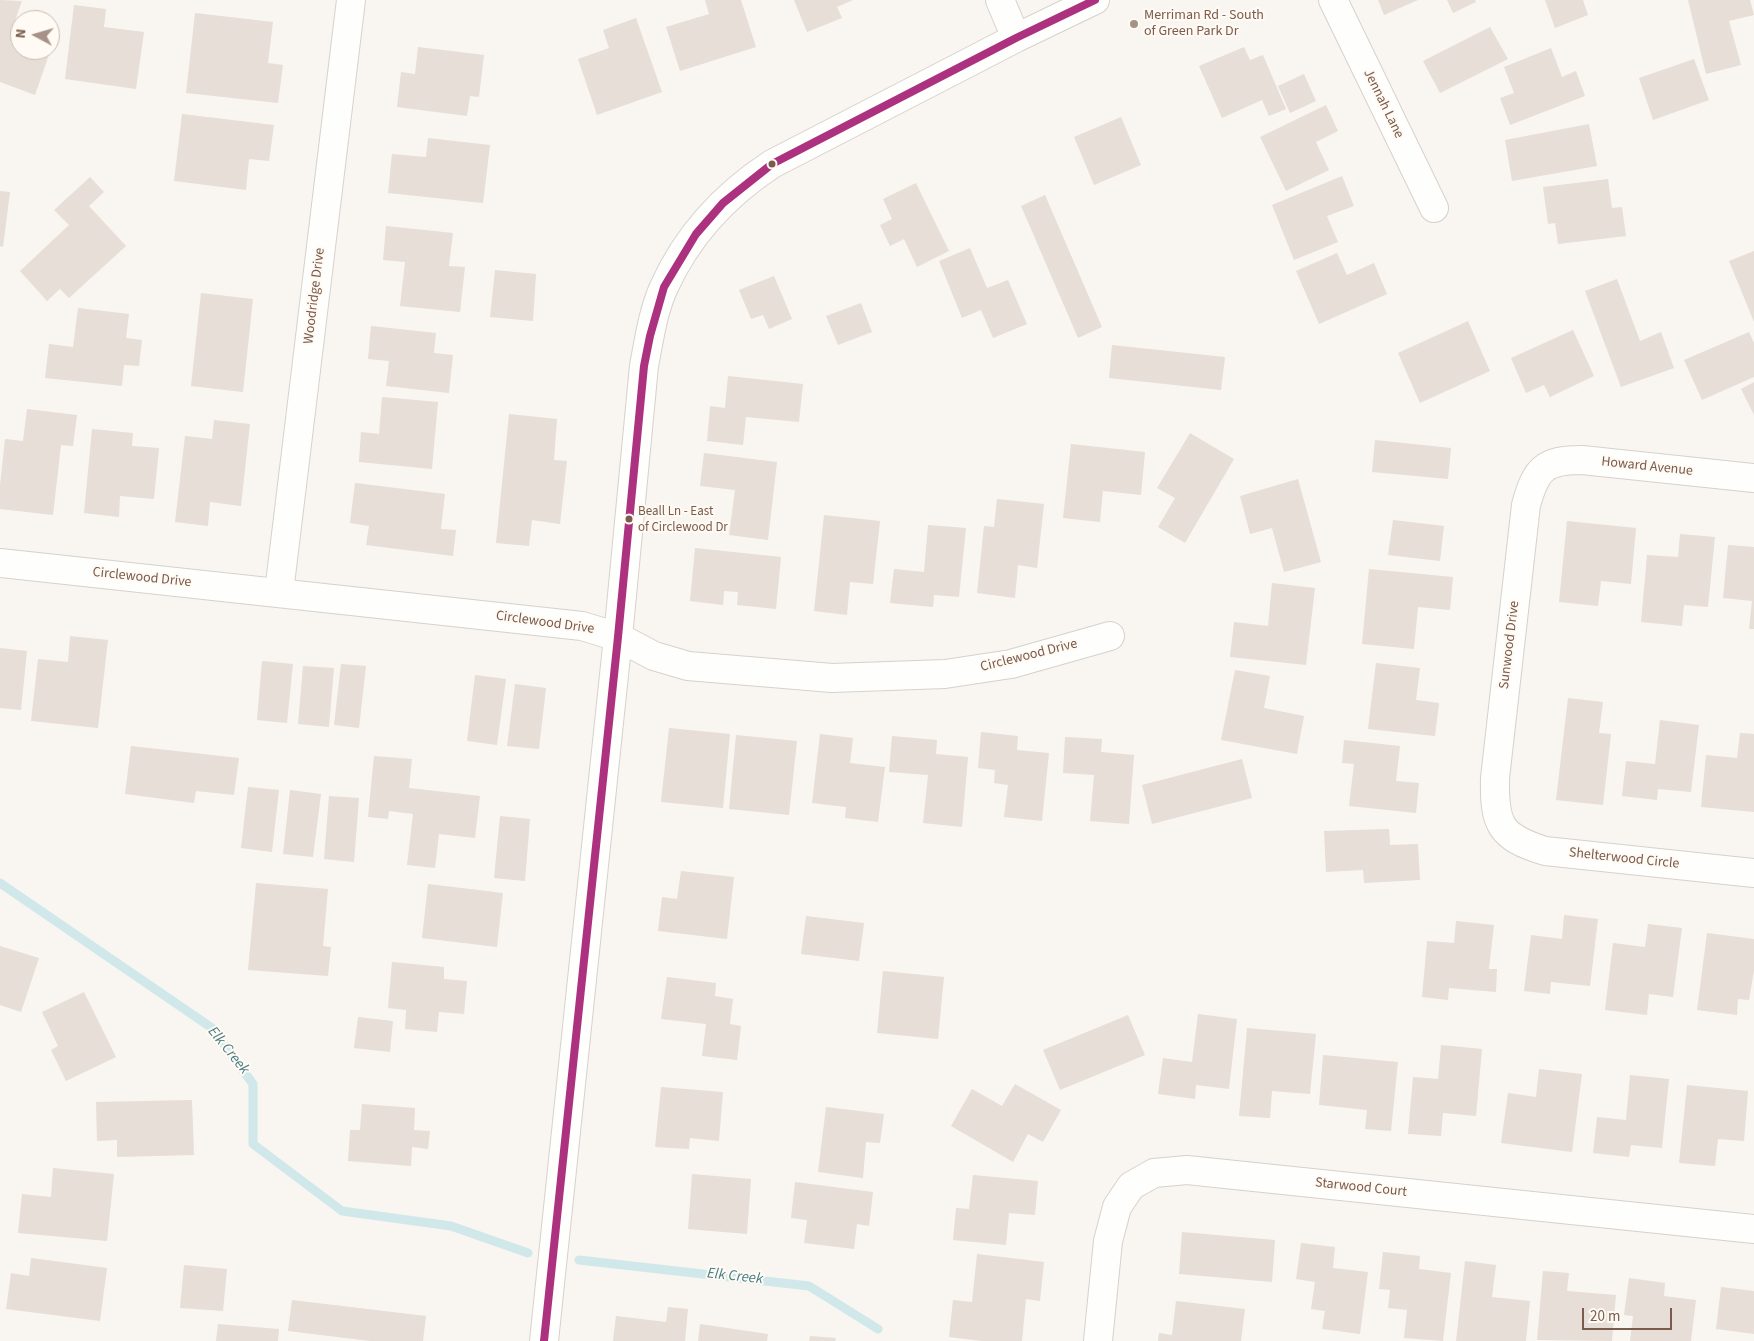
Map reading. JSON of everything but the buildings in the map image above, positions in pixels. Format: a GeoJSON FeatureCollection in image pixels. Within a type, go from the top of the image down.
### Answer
{"type":"FeatureCollection","features":[{"type":"Feature","properties":{"kind":"street","name":"Woodridge Drive"},"geometry":{"type":"LineString","coordinates":[[279,592],[351,0]]}},
{"type":"Feature","properties":{"kind":"street"},"geometry":{"type":"LineString","coordinates":[[1000,0],[1016,38]]}},
{"type":"Feature","properties":{"kind":"street"},"geometry":{"type":"LineString","coordinates":[[544,1341],[618,637],[644,366],[651,329],[664,288],[688,244],[714,212],[743,184],[772,164],[1016,38],[1095,0]]}},
{"type":"Feature","properties":{"kind":"street","name":"Jennah Lane"},"geometry":{"type":"LineString","coordinates":[[1333,0],[1434,208]]}},
{"type":"Feature","properties":{"kind":"street","name":"Howard Avenue"},"geometry":{"type":"LineString","coordinates":[[1542,468],[1558,460],[1582,460],[1754,478]]}},
{"type":"Feature","properties":{"kind":"street","name":"Sunwood Drive"},"geometry":{"type":"LineString","coordinates":[[1501,826],[1494,802],[1495,778],[1530,490],[1542,468]]}},
{"type":"Feature","properties":{"kind":"street","name":"Circlewood Drive"},"geometry":{"type":"LineString","coordinates":[[0,563],[582,626],[618,637],[654,656],[688,666],[832,678],[954,673],[1011,664],[1110,636]]}},
{"type":"Feature","properties":{"kind":"street","name":"Shelterwood Circle"},"geometry":{"type":"LineString","coordinates":[[1501,826],[1519,843],[1545,851],[1754,873]]}},
{"type":"Feature","properties":{"kind":"street","name":"Starwood Court"},"geometry":{"type":"LineString","coordinates":[[1098,1341],[1108,1241],[1117,1207],[1131,1186],[1154,1173],[1187,1170],[1754,1229]]}},
{"type":"Feature","properties":{"kind":"waterway","name":"Elk Creek"},"geometry":{"type":"LineString","coordinates":[[0,883],[212,1028],[253,1084],[253,1144],[342,1211],[451,1226],[528,1253]]}},
{"type":"Feature","properties":{"kind":"waterway","name":"Elk Creek"},"geometry":{"type":"LineString","coordinates":[[579,1260],[809,1286],[878,1329]]}},
{"type":"Feature","properties":{"kind":"transit line"},"geometry":{"type":"LineString","coordinates":[[544,1341],[618,637],[644,366],[650,336],[664,287],[696,234],[723,203],[772,164],[1016,38],[1095,0]]}},
{"type":"Feature","properties":{"kind":"place","name":"Merriman Rd - South of Green Park Dr"},"geometry":{"type":"Point","coordinates":[1134,24]}},
{"type":"Feature","properties":{"kind":"place","name":"Beall Ln - East of Circlewood Dr"},"geometry":{"type":"Point","coordinates":[629,519]}}]}
